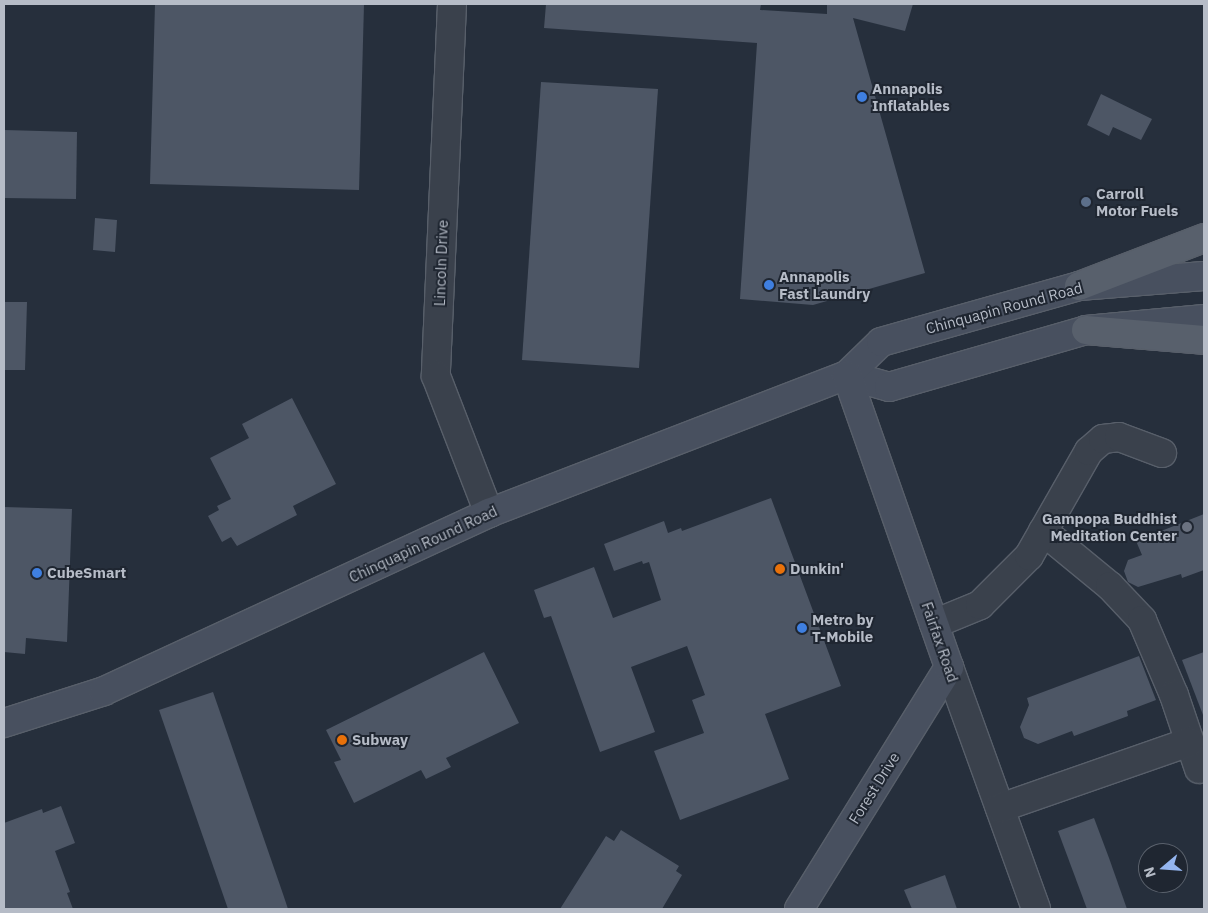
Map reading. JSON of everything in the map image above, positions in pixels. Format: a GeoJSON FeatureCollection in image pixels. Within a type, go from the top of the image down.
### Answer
{"type":"FeatureCollection","features":[{"type":"Feature","properties":{"kind":"main road"},"geometry":{"type":"LineString","coordinates":[[1079,286],[1204,238]]}},
{"type":"Feature","properties":{"kind":"main road","name":"Chinquapin Round Road"},"geometry":{"type":"LineString","coordinates":[[4,723],[104,691],[489,513],[847,374],[881,342],[1079,286],[1204,276]]}},
{"type":"Feature","properties":{"kind":"main road"},"geometry":{"type":"LineString","coordinates":[[847,374],[889,387],[1086,330],[1204,319]]}},
{"type":"Feature","properties":{"kind":"main road"},"geometry":{"type":"LineString","coordinates":[[1086,330],[1204,340]]}},
{"type":"Feature","properties":{"kind":"main road","name":"Fairfax Road"},"geometry":{"type":"LineString","coordinates":[[847,374],[949,667]]}},
{"type":"Feature","properties":{"kind":"main road","name":"Forest Drive"},"geometry":{"type":"LineString","coordinates":[[799,909],[949,667]]}},
{"type":"Feature","properties":{"kind":"street","name":"Lincoln Drive"},"geometry":{"type":"LineString","coordinates":[[452,4],[436,376],[489,513]]}},
{"type":"Feature","properties":{"kind":"street"},"geometry":{"type":"LineString","coordinates":[[934,624],[980,604],[1029,556],[1088,451],[1103,440],[1119,437],[1162,453]]}},
{"type":"Feature","properties":{"kind":"street"},"geometry":{"type":"LineString","coordinates":[[1043,531],[1110,586],[1142,620],[1199,769]]}},
{"type":"Feature","properties":{"kind":"street","name":"Fairfax Road"},"geometry":{"type":"LineString","coordinates":[[949,667],[1036,909]]}},
{"type":"Feature","properties":{"kind":"street"},"geometry":{"type":"LineString","coordinates":[[1000,808],[1190,742]]}},
{"type":"Feature","properties":{"kind":"building"},"geometry":{"type":"Polygon","coordinates":[[[155,4],[364,4],[359,190],[150,184],[155,4]]]}},
{"type":"Feature","properties":{"kind":"building"},"geometry":{"type":"Polygon","coordinates":[[[546,4],[761,4],[760,10],[827,14],[827,4],[913,4],[905,31],[853,18],[925,273],[813,305],[740,299],[757,43],[544,28],[546,4]]]}},
{"type":"Feature","properties":{"kind":"building"},"geometry":{"type":"Polygon","coordinates":[[[541,82],[658,89],[639,368],[522,360],[541,82]]]}},
{"type":"Feature","properties":{"kind":"building"},"geometry":{"type":"Polygon","coordinates":[[[1101,94],[1152,119],[1141,140],[1113,127],[1109,136],[1087,125],[1101,94]]]}},
{"type":"Feature","properties":{"kind":"building"},"geometry":{"type":"Polygon","coordinates":[[[4,130],[77,132],[76,199],[4,198],[4,130]]]}},
{"type":"Feature","properties":{"kind":"building"},"geometry":{"type":"Polygon","coordinates":[[[95,218],[117,220],[115,252],[93,250],[95,218]]]}},
{"type":"Feature","properties":{"kind":"building"},"geometry":{"type":"Polygon","coordinates":[[[4,302],[27,302],[25,370],[4,370],[4,302]]]}},
{"type":"Feature","properties":{"kind":"building"},"geometry":{"type":"Polygon","coordinates":[[[292,398],[336,484],[293,506],[297,515],[237,546],[231,537],[222,542],[208,516],[219,510],[217,506],[231,499],[210,458],[249,438],[242,424],[292,398]]]}},
{"type":"Feature","properties":{"kind":"building"},"geometry":{"type":"Polygon","coordinates":[[[771,498],[841,686],[765,714],[789,779],[680,820],[654,751],[704,733],[692,700],[705,695],[687,646],[631,667],[655,732],[600,752],[551,616],[544,618],[534,590],[594,567],[613,618],[661,600],[649,562],[643,564],[642,561],[614,571],[604,544],[664,521],[668,533],[681,528],[682,531],[771,498]]]}},
{"type":"Feature","properties":{"kind":"building","name":"CubeSmart"},"geometry":{"type":"Polygon","coordinates":[[[4,507],[72,509],[67,642],[26,638],[25,654],[4,652],[4,507]]]}},
{"type":"Feature","properties":{"kind":"building"},"geometry":{"type":"Polygon","coordinates":[[[1204,514],[1204,570],[1182,578],[1181,574],[1138,587],[1128,582],[1124,571],[1128,560],[1142,555],[1136,541],[1204,514]]]}},
{"type":"Feature","properties":{"kind":"building"},"geometry":{"type":"Polygon","coordinates":[[[484,652],[519,723],[446,758],[451,767],[426,779],[421,770],[354,803],[334,762],[341,760],[326,730],[484,652]]]}},
{"type":"Feature","properties":{"kind":"building"},"geometry":{"type":"Polygon","coordinates":[[[1204,652],[1204,715],[1203,715],[1182,660],[1204,652]]]}},
{"type":"Feature","properties":{"kind":"building"},"geometry":{"type":"Polygon","coordinates":[[[1139,656],[1156,700],[1127,711],[1128,716],[1074,736],[1072,731],[1038,744],[1024,738],[1020,727],[1029,705],[1027,698],[1139,656]]]}},
{"type":"Feature","properties":{"kind":"building"},"geometry":{"type":"Polygon","coordinates":[[[213,692],[288,909],[228,909],[159,710],[213,692]]]}},
{"type":"Feature","properties":{"kind":"building"},"geometry":{"type":"Polygon","coordinates":[[[61,806],[75,843],[55,851],[70,892],[67,893],[73,909],[4,909],[4,823],[42,809],[43,813],[61,806]]]}},
{"type":"Feature","properties":{"kind":"building"},"geometry":{"type":"Polygon","coordinates":[[[1094,818],[1127,909],[1087,909],[1058,831],[1094,818]]]}},
{"type":"Feature","properties":{"kind":"building"},"geometry":{"type":"Polygon","coordinates":[[[621,830],[679,866],[676,871],[682,875],[662,909],[560,909],[606,836],[614,841],[621,830]]]}},
{"type":"Feature","properties":{"kind":"building"},"geometry":{"type":"Polygon","coordinates":[[[945,875],[957,909],[912,909],[904,890],[945,875]]]}},
{"type":"Feature","properties":{"kind":"place","name":"Annapolis Inflatables"},"geometry":{"type":"Point","coordinates":[862,97]}},
{"type":"Feature","properties":{"kind":"place","name":"Carroll Motor Fuels"},"geometry":{"type":"Point","coordinates":[1086,202]}},
{"type":"Feature","properties":{"kind":"place","name":"Annapolis Fast Laundry"},"geometry":{"type":"Point","coordinates":[769,285]}},
{"type":"Feature","properties":{"kind":"place","name":"Gampopa Buddhist Meditation Center"},"geometry":{"type":"Point","coordinates":[1187,527]}},
{"type":"Feature","properties":{"kind":"place","name":"Dunkin'"},"geometry":{"type":"Point","coordinates":[780,569]}},
{"type":"Feature","properties":{"kind":"place","name":"CubeSmart"},"geometry":{"type":"Point","coordinates":[37,573]}},
{"type":"Feature","properties":{"kind":"place","name":"Metro by T-Mobile"},"geometry":{"type":"Point","coordinates":[802,628]}},
{"type":"Feature","properties":{"kind":"place","name":"Subway"},"geometry":{"type":"Point","coordinates":[342,740]}}]}
